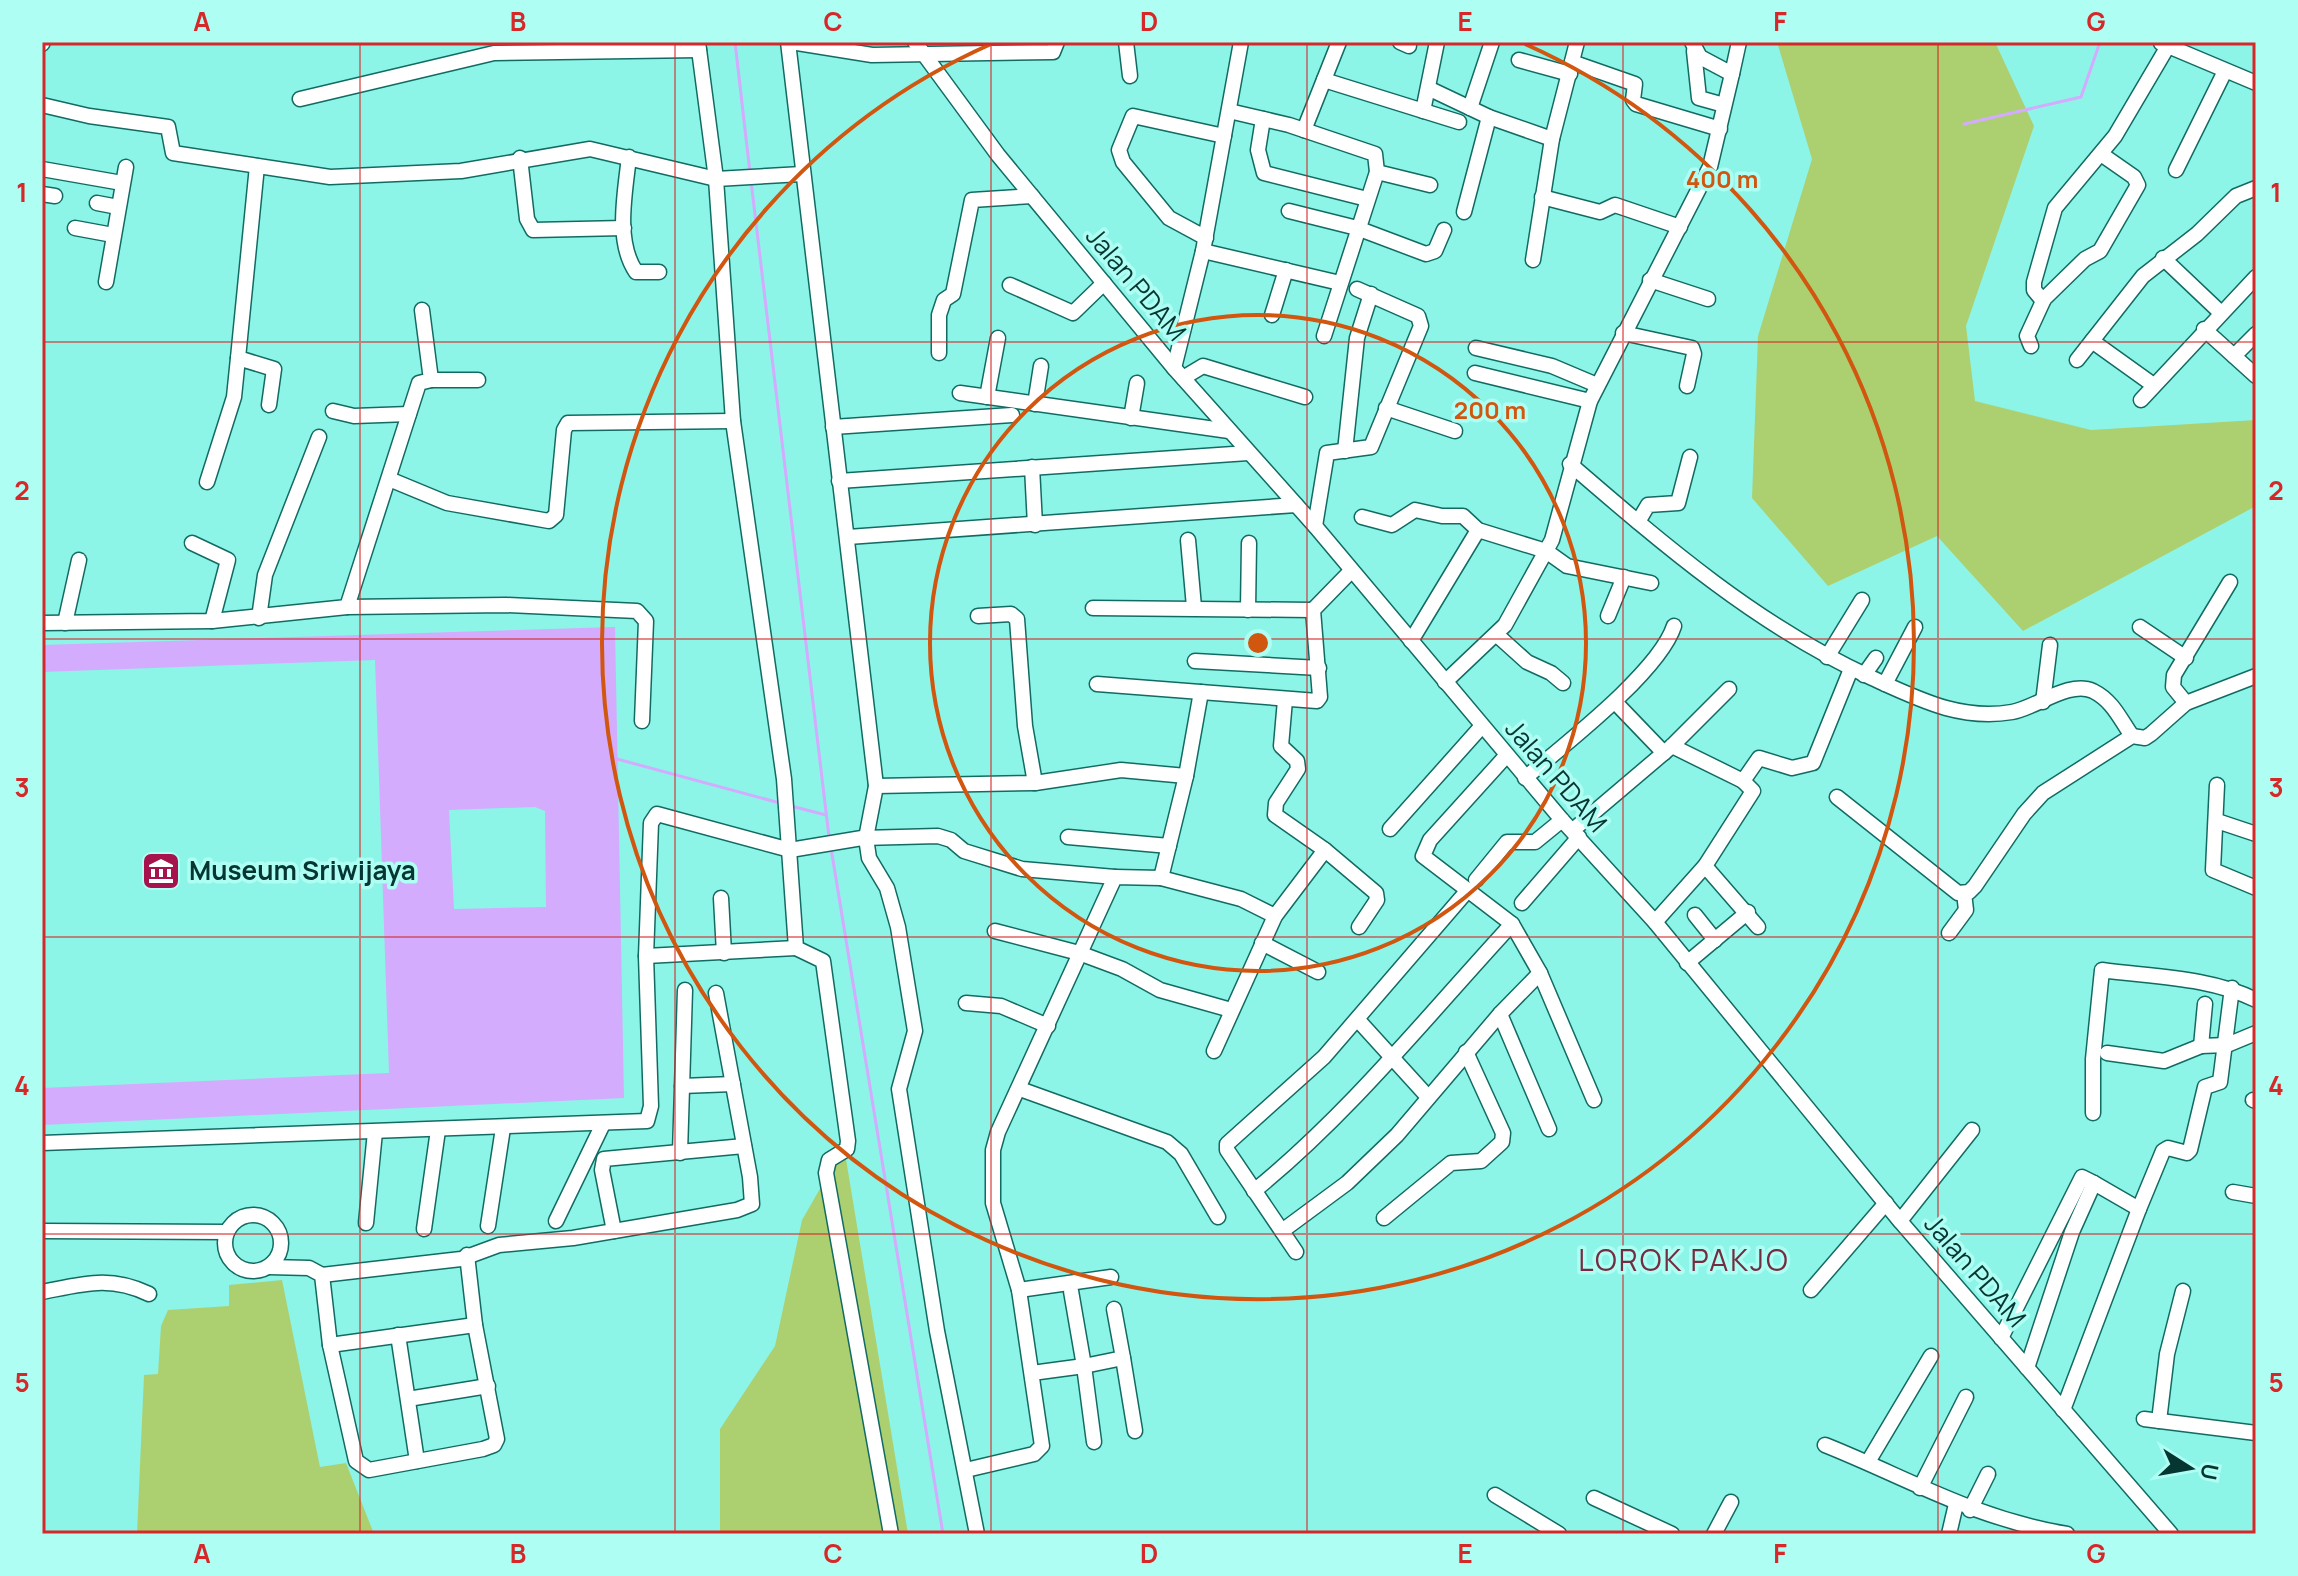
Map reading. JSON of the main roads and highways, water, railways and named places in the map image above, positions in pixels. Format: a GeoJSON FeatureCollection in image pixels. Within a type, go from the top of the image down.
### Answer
{"type":"FeatureCollection","features":[{"type":"Feature","properties":{"kind":"waterway"},"geometry":{"type":"LineString","coordinates":[[735,42],[750,173]]}},
{"type":"Feature","properties":{"kind":"waterway"},"geometry":{"type":"LineString","coordinates":[[1964,124],[2081,97],[2100,42]]}},
{"type":"Feature","properties":{"kind":"waterway"},"geometry":{"type":"LineString","coordinates":[[751,181],[829,837]]}},
{"type":"Feature","properties":{"kind":"waterway"},"geometry":{"type":"LineString","coordinates":[[617,759],[780,803]]}},
{"type":"Feature","properties":{"kind":"waterway"},"geometry":{"type":"LineString","coordinates":[[791,806],[826,815]]}},
{"type":"Feature","properties":{"kind":"waterway"},"geometry":{"type":"LineString","coordinates":[[831,848],[943,1534]]}},
{"type":"Feature","properties":{"kind":"place","name":"Museum Sriwijaya"},"geometry":{"type":"Point","coordinates":[161,871]}},
{"type":"Feature","properties":{"kind":"district","name":"LOROK PAKJO"},"geometry":{"type":"Point","coordinates":[1684,1261]}}]}
